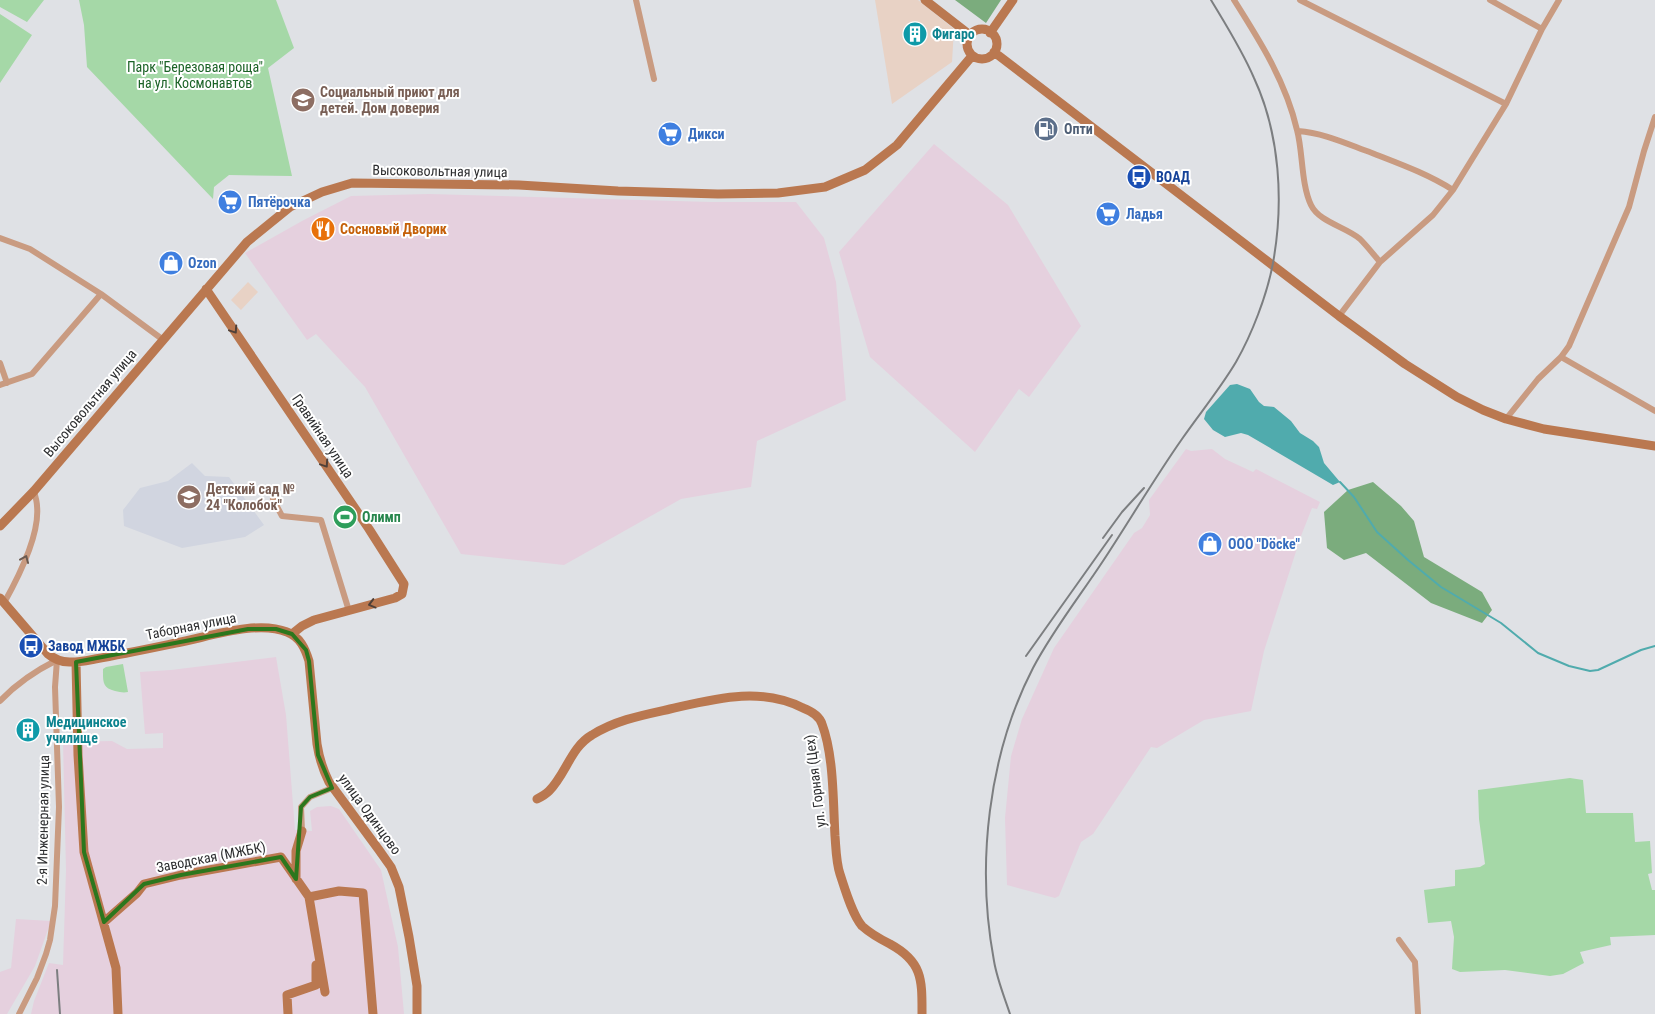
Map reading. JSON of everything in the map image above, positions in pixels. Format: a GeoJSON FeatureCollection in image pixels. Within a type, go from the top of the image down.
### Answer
{"type":"FeatureCollection","features":[{"type":"Feature","properties":{"kind":"street"},"geometry":{"type":"LineString","coordinates":[[636,0],[654,79]]}},
{"type":"Feature","properties":{"kind":"street"},"geometry":{"type":"LineString","coordinates":[[925,0],[970,35]]}},
{"type":"Feature","properties":{"kind":"street"},"geometry":{"type":"LineString","coordinates":[[990,33],[1013,0]]}},
{"type":"Feature","properties":{"kind":"street"},"geometry":{"type":"LineString","coordinates":[[1234,0],[1270,60],[1284,88],[1298,132],[1307,194],[1311,205],[1316,213],[1360,239],[1380,262]]}},
{"type":"Feature","properties":{"kind":"street"},"geometry":{"type":"LineString","coordinates":[[1300,0],[1506,104]]}},
{"type":"Feature","properties":{"kind":"street"},"geometry":{"type":"LineString","coordinates":[[1490,0],[1542,29]]}},
{"type":"Feature","properties":{"kind":"street"},"geometry":{"type":"LineString","coordinates":[[1339,316],[1380,262],[1433,215],[1453,190],[1506,104],[1542,29],[1559,0]]}},
{"type":"Feature","properties":{"kind":"street"},"geometry":{"type":"LineString","coordinates":[[981,30],[990,33],[996,42],[994,52],[984,59],[972,56],[967,46],[970,35],[981,30]]}},
{"type":"Feature","properties":{"kind":"street"},"geometry":{"type":"LineString","coordinates":[[994,52],[1339,316],[1434,382],[1474,405],[1506,419],[1544,429],[1655,446]]}},
{"type":"Feature","properties":{"kind":"street","name":"Высоковольтная улица"},"geometry":{"type":"LineString","coordinates":[[0,526],[34,491],[162,339],[247,242],[290,207],[322,192],[352,183],[519,186],[718,194],[778,193],[825,187],[865,170],[898,145],[972,56]]}},
{"type":"Feature","properties":{"kind":"street"},"geometry":{"type":"LineString","coordinates":[[1506,419],[1538,379],[1561,357],[1569,346],[1629,207],[1655,118]]}},
{"type":"Feature","properties":{"kind":"street"},"geometry":{"type":"LineString","coordinates":[[1298,132],[1313,132],[1328,137],[1417,171],[1453,190]]}},
{"type":"Feature","properties":{"kind":"street"},"geometry":{"type":"LineString","coordinates":[[0,238],[30,250],[101,294],[162,339]]}},
{"type":"Feature","properties":{"kind":"street","name":"Гравийная улица"},"geometry":{"type":"LineString","coordinates":[[206,289],[401,578],[404,588],[402,594],[395,598],[349,611]]}},
{"type":"Feature","properties":{"kind":"street"},"geometry":{"type":"LineString","coordinates":[[0,363],[4,384],[32,374],[101,294]]}},
{"type":"Feature","properties":{"kind":"street"},"geometry":{"type":"LineString","coordinates":[[1561,357],[1655,411]]}},
{"type":"Feature","properties":{"kind":"street"},"geometry":{"type":"LineString","coordinates":[[0,701],[21,681],[57,660],[48,654],[32,637],[2,600],[15,583],[34,538],[38,507],[34,491]]}},
{"type":"Feature","properties":{"kind":"street"},"geometry":{"type":"LineString","coordinates":[[273,498],[282,516],[321,520],[349,611],[314,620],[292,634]]}},
{"type":"Feature","properties":{"kind":"street","name":"Таборная улица"},"geometry":{"type":"LineString","coordinates":[[57,660],[76,662],[248,629],[276,628],[292,634]]}},
{"type":"Feature","properties":{"kind":"street","name":"улица Одинцово"},"geometry":{"type":"LineString","coordinates":[[292,634],[306,650],[309,661],[318,755],[329,782],[391,867],[399,887],[410,937],[417,986],[417,1014]]}},
{"type":"Feature","properties":{"kind":"street","name":"2-я Инженерная улица"},"geometry":{"type":"LineString","coordinates":[[19,1014],[46,954],[55,906],[59,807],[55,687],[57,660]]}},
{"type":"Feature","properties":{"kind":"street"},"geometry":{"type":"LineString","coordinates":[[76,662],[78,755],[84,852],[116,968],[118,1014]]}},
{"type":"Feature","properties":{"kind":"street","name":"ул. Горная (Цех)"},"geometry":{"type":"LineString","coordinates":[[537,799],[549,792],[581,742],[615,724],[643,714],[719,698],[743,695],[762,696],[792,702],[814,713],[822,722],[828,748],[839,871],[851,904],[861,924],[873,936],[906,954],[915,965],[922,986],[922,1014]]}},
{"type":"Feature","properties":{"kind":"street"},"geometry":{"type":"LineString","coordinates":[[296,879],[296,851],[302,831],[302,806],[310,797],[332,788]]}},
{"type":"Feature","properties":{"kind":"street","name":"Заводская (МЖБК)"},"geometry":{"type":"LineString","coordinates":[[104,922],[138,893],[144,884],[181,875],[281,857],[309,897],[325,992]]}},
{"type":"Feature","properties":{"kind":"street"},"geometry":{"type":"LineString","coordinates":[[309,897],[339,891],[363,893],[373,1014]]}},
{"type":"Feature","properties":{"kind":"street"},"geometry":{"type":"LineString","coordinates":[[1399,940],[1415,962],[1418,1014]]}},
{"type":"Feature","properties":{"kind":"street","name":"Заводская (МЖБК)"},"geometry":{"type":"LineString","coordinates":[[288,1014],[287,995],[316,985],[317,945]]}},
{"type":"Feature","properties":{"kind":"highlighted area"},"geometry":{"type":"Polygon","coordinates":[[[248,629],[276,629],[292,634],[306,650],[309,661],[318,755],[332,788],[310,797],[301,807],[296,879],[281,857],[181,875],[144,884],[104,922],[84,852],[76,662],[248,629]]]}},
{"type":"Feature","properties":{"kind":"shaded area"},"geometry":{"type":"Polygon","coordinates":[[[875,0],[918,0],[954,29],[952,62],[892,104],[875,0]]]}},
{"type":"Feature","properties":{"kind":"shaded area"},"geometry":{"type":"Polygon","coordinates":[[[934,144],[1008,205],[1081,326],[1029,397],[1019,389],[975,452],[870,357],[839,252],[934,144]]]}},
{"type":"Feature","properties":{"kind":"shaded area"},"geometry":{"type":"Polygon","coordinates":[[[429,194],[711,202],[796,202],[824,238],[836,282],[846,400],[757,441],[751,487],[681,499],[564,565],[461,554],[365,387],[316,334],[307,340],[245,253],[351,196],[429,194]]]}},
{"type":"Feature","properties":{"kind":"shaded area"},"geometry":{"type":"Polygon","coordinates":[[[248,282],[258,292],[241,310],[231,300],[248,282]]]}},
{"type":"Feature","properties":{"kind":"shaded area"},"geometry":{"type":"Polygon","coordinates":[[[1186,449],[1191,451],[1212,449],[1225,459],[1253,472],[1256,469],[1320,502],[1317,509],[1312,508],[1301,536],[1264,651],[1251,711],[1204,720],[1157,748],[1151,747],[1093,834],[1081,842],[1059,896],[1055,898],[1007,885],[1005,818],[1011,756],[1022,719],[1054,648],[1134,533],[1142,528],[1150,515],[1149,500],[1186,449]]]}},
{"type":"Feature","properties":{"kind":"shaded area","name":"Детский сад № 24 \"Колобок\""},"geometry":{"type":"Polygon","coordinates":[[[192,463],[205,476],[229,477],[264,525],[245,537],[182,548],[124,526],[123,510],[140,488],[168,481],[192,463]]]}},
{"type":"Feature","properties":{"kind":"shaded area"},"geometry":{"type":"Polygon","coordinates":[[[276,657],[286,715],[295,830],[312,831],[310,811],[317,807],[331,806],[339,809],[381,870],[398,947],[404,1014],[31,1014],[49,963],[63,965],[66,870],[63,742],[112,741],[127,749],[163,748],[163,733],[145,734],[140,672],[276,657]]]}},
{"type":"Feature","properties":{"kind":"shaded area"},"geometry":{"type":"Polygon","coordinates":[[[16,919],[51,921],[35,966],[7,1014],[0,1014],[0,972],[11,968],[16,919]]]}},
{"type":"Feature","properties":{"kind":"green space"},"geometry":{"type":"Polygon","coordinates":[[[0,0],[44,0],[27,22],[0,7],[0,0]]]}},
{"type":"Feature","properties":{"kind":"green space","name":"Парк \"Березовая роща\" на ул. Космонавтов"},"geometry":{"type":"Polygon","coordinates":[[[79,0],[276,0],[294,48],[268,68],[292,176],[229,175],[214,187],[213,199],[87,67],[84,25],[79,0]]]}},
{"type":"Feature","properties":{"kind":"green space"},"geometry":{"type":"Polygon","coordinates":[[[955,0],[1001,0],[986,23],[955,0]]]}},
{"type":"Feature","properties":{"kind":"green space"},"geometry":{"type":"Polygon","coordinates":[[[0,14],[32,35],[0,83],[0,14]]]}},
{"type":"Feature","properties":{"kind":"green space"},"geometry":{"type":"Polygon","coordinates":[[[1373,482],[1401,506],[1414,521],[1424,557],[1482,592],[1492,610],[1482,623],[1431,603],[1366,553],[1344,560],[1327,548],[1324,512],[1348,490],[1373,482]]]}},
{"type":"Feature","properties":{"kind":"green space"},"geometry":{"type":"Polygon","coordinates":[[[123,664],[128,692],[111,690],[105,686],[103,669],[123,664]]]}},
{"type":"Feature","properties":{"kind":"green space"},"geometry":{"type":"Polygon","coordinates":[[[1570,778],[1583,780],[1586,813],[1633,813],[1635,842],[1650,841],[1652,873],[1648,874],[1652,890],[1655,890],[1655,935],[1610,937],[1611,945],[1580,952],[1584,963],[1563,974],[1550,976],[1505,970],[1460,972],[1452,969],[1454,937],[1451,921],[1428,923],[1424,890],[1455,886],[1455,870],[1480,867],[1485,864],[1479,819],[1478,790],[1570,778]]]}},
{"type":"Feature","properties":{"kind":"water"},"geometry":{"type":"Polygon","coordinates":[[[1237,384],[1250,389],[1264,406],[1274,407],[1291,421],[1300,433],[1313,441],[1319,447],[1324,463],[1340,482],[1333,485],[1248,435],[1241,433],[1225,437],[1213,430],[1204,419],[1206,412],[1230,385],[1237,384]]]}},
{"type":"Feature","properties":{"kind":"waterway"},"geometry":{"type":"LineString","coordinates":[[1340,482],[1354,497],[1377,532],[1408,560],[1441,587],[1501,623],[1538,653],[1569,666],[1590,671],[1598,670],[1641,650],[1655,646]]}},
{"type":"Feature","properties":{"kind":"railway"},"geometry":{"type":"LineString","coordinates":[[1010,1014],[995,968],[986,887],[990,811],[1005,737],[1033,668],[1049,640],[1172,454],[1236,362],[1258,314],[1273,263],[1279,192],[1274,145],[1269,122],[1263,100],[1249,68],[1234,38],[1211,0]]}},
{"type":"Feature","properties":{"kind":"railway"},"geometry":{"type":"LineString","coordinates":[[1103,538],[1122,512],[1144,488]]}},
{"type":"Feature","properties":{"kind":"railway"},"geometry":{"type":"LineString","coordinates":[[1026,656],[1112,535]]}},
{"type":"Feature","properties":{"kind":"railway"},"geometry":{"type":"LineString","coordinates":[[57,970],[60,1014]]}},
{"type":"Feature","properties":{"kind":"place","name":"Фигаро"},"geometry":{"type":"Point","coordinates":[915,34]}},
{"type":"Feature","properties":{"kind":"place","name":"Социальный приют для детей. Дом доверия"},"geometry":{"type":"Point","coordinates":[303,100]}},
{"type":"Feature","properties":{"kind":"place","name":"Опти"},"geometry":{"type":"Point","coordinates":[1046,129]}},
{"type":"Feature","properties":{"kind":"place","name":"Дикси"},"geometry":{"type":"Point","coordinates":[670,134]}},
{"type":"Feature","properties":{"kind":"place","name":"ВОАД"},"geometry":{"type":"Point","coordinates":[1139,177]}},
{"type":"Feature","properties":{"kind":"place","name":"Пятёрочка"},"geometry":{"type":"Point","coordinates":[230,202]}},
{"type":"Feature","properties":{"kind":"place","name":"Ладья"},"geometry":{"type":"Point","coordinates":[1108,214]}},
{"type":"Feature","properties":{"kind":"place","name":"Сосновый Дворик"},"geometry":{"type":"Point","coordinates":[323,229]}},
{"type":"Feature","properties":{"kind":"place","name":"Ozon"},"geometry":{"type":"Point","coordinates":[171,263]}},
{"type":"Feature","properties":{"kind":"place","name":"Детский сад № 24 \"Колобок\""},"geometry":{"type":"Point","coordinates":[189,497]}},
{"type":"Feature","properties":{"kind":"place","name":"Олимп"},"geometry":{"type":"Point","coordinates":[345,517]}},
{"type":"Feature","properties":{"kind":"place","name":"ООО \"Döcke\""},"geometry":{"type":"Point","coordinates":[1210,544]}},
{"type":"Feature","properties":{"kind":"place","name":"Завод МЖБК"},"geometry":{"type":"Point","coordinates":[31,646]}},
{"type":"Feature","properties":{"kind":"place","name":"Медицинское училище"},"geometry":{"type":"Point","coordinates":[28,730]}}]}
